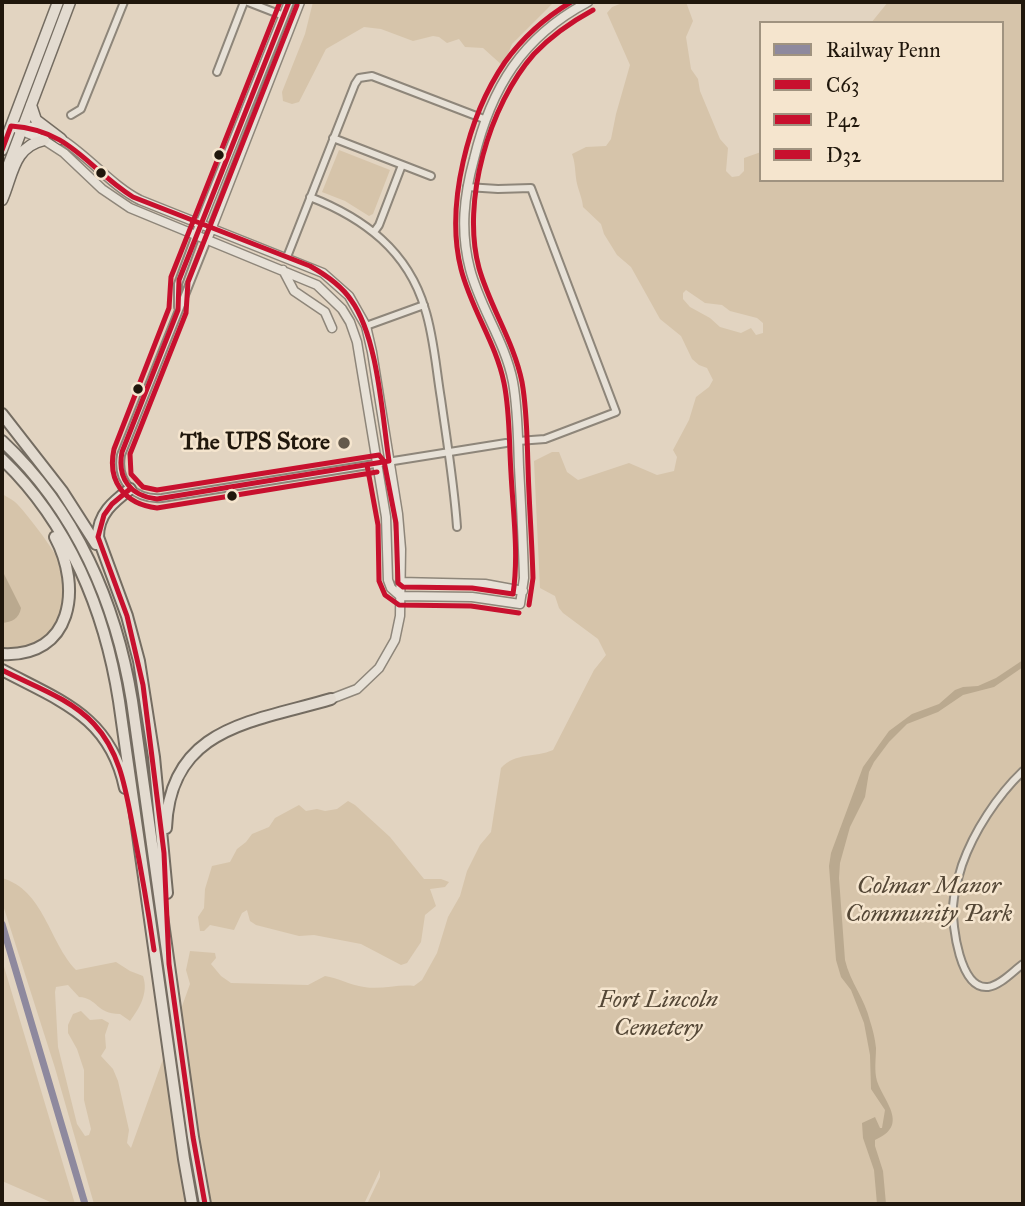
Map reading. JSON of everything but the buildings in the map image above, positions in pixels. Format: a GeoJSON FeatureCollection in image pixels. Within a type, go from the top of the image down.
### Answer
{"type":"FeatureCollection","features":[{"type":"Feature","properties":{"kind":"highway"},"geometry":{"type":"LineString","coordinates":[[2,414],[62,491],[105,558]]}},
{"type":"Feature","properties":{"kind":"highway"},"geometry":{"type":"LineString","coordinates":[[2,441],[35,475],[61,511],[91,564],[113,618],[132,701],[205,1204]]}},
{"type":"Feature","properties":{"kind":"highway"},"geometry":{"type":"LineString","coordinates":[[2,459],[59,545],[67,568],[70,594],[66,617],[50,639],[29,651],[2,653]]}},
{"type":"Feature","properties":{"kind":"highway"},"geometry":{"type":"LineString","coordinates":[[2,459],[30,489],[62,536],[84,579],[101,623],[117,685],[192,1204]]}},
{"type":"Feature","properties":{"kind":"highway"},"geometry":{"type":"LineString","coordinates":[[130,489],[107,509],[101,519],[98,537],[125,609],[139,661],[153,757],[167,894]]}},
{"type":"Feature","properties":{"kind":"highway"},"geometry":{"type":"LineString","coordinates":[[2,670],[76,709],[103,735],[115,755],[123,778],[144,880]]}},
{"type":"Feature","properties":{"kind":"highway"},"geometry":{"type":"LineString","coordinates":[[169,964],[167,814],[178,779],[192,755],[209,740],[228,729],[331,699]]}},
{"type":"Feature","properties":{"kind":"main road"},"geometry":{"type":"LineString","coordinates":[[2,181],[58,2]]}},
{"type":"Feature","properties":{"kind":"main road"},"geometry":{"type":"LineString","coordinates":[[2,150],[31,105],[70,2]]}},
{"type":"Feature","properties":{"kind":"main road"},"geometry":{"type":"LineString","coordinates":[[31,105],[36,120],[61,139]]}},
{"type":"Feature","properties":{"kind":"main road"},"geometry":{"type":"LineString","coordinates":[[2,200],[21,153],[29,145],[44,140]]}},
{"type":"Feature","properties":{"kind":"street"},"geometry":{"type":"LineString","coordinates":[[71,115],[81,108],[124,2]]}},
{"type":"Feature","properties":{"kind":"street"},"geometry":{"type":"LineString","coordinates":[[217,72],[246,2],[284,16]]}},
{"type":"Feature","properties":{"kind":"street"},"geometry":{"type":"LineString","coordinates":[[178,310],[177,284],[289,2]]}},
{"type":"Feature","properties":{"kind":"street"},"geometry":{"type":"LineString","coordinates":[[300,2],[120,458],[121,475],[130,489],[142,497],[158,499],[506,443]]}},
{"type":"Feature","properties":{"kind":"street"},"geometry":{"type":"LineString","coordinates":[[18,128],[64,153],[122,204],[283,270],[323,290],[338,304],[350,322],[357,342],[386,517],[389,583],[400,596],[481,597],[520,604],[523,591],[516,407],[510,369],[468,259],[464,220],[467,187],[484,119],[504,79],[528,48],[554,24],[588,2]]}},
{"type":"Feature","properties":{"kind":"street"},"geometry":{"type":"LineString","coordinates":[[287,257],[355,84],[361,77],[367,75],[484,119]]}},
{"type":"Feature","properties":{"kind":"street"},"geometry":{"type":"LineString","coordinates":[[18,128],[30,126],[61,139],[127,194],[317,270],[334,281],[354,302],[366,326],[389,461],[399,527],[400,596],[397,633],[384,662],[363,684],[331,699]]}},
{"type":"Feature","properties":{"kind":"street"},"geometry":{"type":"LineString","coordinates":[[333,138],[431,176]]}},
{"type":"Feature","properties":{"kind":"street"},"geometry":{"type":"LineString","coordinates":[[234,141],[244,144]]}},
{"type":"Feature","properties":{"kind":"street"},"geometry":{"type":"LineString","coordinates":[[374,232],[402,164]]}},
{"type":"Feature","properties":{"kind":"street"},"geometry":{"type":"LineString","coordinates":[[467,187],[498,190],[531,188],[616,412],[545,439],[518,441]]}},
{"type":"Feature","properties":{"kind":"street"},"geometry":{"type":"LineString","coordinates":[[310,197],[347,212],[374,232],[406,268],[424,305],[449,452],[457,527]]}},
{"type":"Feature","properties":{"kind":"street"},"geometry":{"type":"LineString","coordinates":[[283,270],[294,290],[325,312],[331,328]]}},
{"type":"Feature","properties":{"kind":"street"},"geometry":{"type":"LineString","coordinates":[[366,326],[424,305]]}},
{"type":"Feature","properties":{"kind":"street"},"geometry":{"type":"LineString","coordinates":[[400,582],[485,584],[523,591]]}},
{"type":"Feature","properties":{"kind":"street"},"geometry":{"type":"LineString","coordinates":[[1023,771],[1000,797],[979,829],[963,861],[953,904],[955,938],[972,982],[979,986],[989,986],[1023,964]]}},
{"type":"Feature","properties":{"kind":"green space"},"geometry":{"type":"Polygon","coordinates":[[[313,2],[553,3],[512,44],[503,66],[483,48],[465,47],[459,39],[447,43],[433,36],[413,41],[381,29],[364,27],[326,49],[299,102],[292,104],[283,101],[282,92],[305,34],[313,2]]]}},
{"type":"Feature","properties":{"kind":"green space"},"geometry":{"type":"Polygon","coordinates":[[[625,2],[686,2],[693,21],[686,37],[691,69],[698,79],[700,91],[720,139],[728,148],[726,171],[732,177],[739,176],[744,171],[744,158],[759,153],[759,182],[1004,182],[1004,21],[873,21],[888,2],[1023,2],[1023,1204],[367,1204],[380,1177],[380,1170],[364,1204],[94,1204],[55,1068],[2,902],[2,878],[16,884],[37,905],[76,970],[116,962],[143,976],[144,995],[130,1021],[79,997],[68,985],[56,987],[55,992],[58,1047],[77,1124],[85,1136],[89,1135],[91,1129],[84,1100],[84,1070],[68,1033],[73,1014],[81,1011],[90,1020],[102,1019],[109,1023],[105,1035],[106,1048],[101,1056],[113,1069],[118,1081],[129,1130],[127,1143],[131,1148],[190,984],[186,970],[190,951],[215,953],[216,958],[211,964],[231,983],[308,985],[325,976],[370,988],[414,986],[422,980],[437,953],[467,871],[480,845],[491,832],[501,768],[519,757],[553,750],[594,670],[606,655],[598,639],[563,613],[555,596],[540,588],[534,461],[552,452],[559,452],[567,472],[578,480],[629,463],[657,475],[674,471],[677,457],[673,450],[689,420],[696,397],[709,387],[713,380],[707,368],[692,359],[681,336],[660,319],[631,267],[617,255],[601,224],[583,207],[572,154],[586,147],[606,146],[611,139],[630,65],[607,13],[612,7],[625,2]],[[686,290],[683,293],[683,299],[690,307],[720,327],[741,333],[751,328],[756,335],[763,333],[763,323],[757,318],[730,311],[722,305],[705,303],[686,290]]]}},
{"type":"Feature","properties":{"kind":"green space"},"geometry":{"type":"Polygon","coordinates":[[[339,150],[390,170],[373,214],[369,216],[345,201],[322,192],[339,150]]]}},
{"type":"Feature","properties":{"kind":"green space"},"geometry":{"type":"Polygon","coordinates":[[[2,494],[20,507],[47,542],[58,559],[63,580],[63,596],[55,625],[34,645],[20,649],[2,649],[2,494]]]}},
{"type":"Feature","properties":{"kind":"green space"},"geometry":{"type":"Polygon","coordinates":[[[348,801],[390,837],[424,879],[449,882],[445,887],[430,889],[436,906],[425,915],[421,942],[407,963],[401,965],[361,944],[314,935],[299,936],[256,925],[250,921],[247,910],[242,913],[234,930],[210,925],[200,931],[198,917],[204,908],[205,889],[212,866],[230,862],[237,849],[252,834],[269,827],[275,818],[299,805],[306,811],[325,811],[337,809],[348,801]]]}},
{"type":"Feature","properties":{"kind":"green space"},"geometry":{"type":"Polygon","coordinates":[[[2,960],[75,1204],[55,1204],[2,1181],[2,960]]]}},
{"type":"Feature","properties":{"kind":"shaded area"},"geometry":{"type":"Polygon","coordinates":[[[2,570],[21,608],[14,619],[2,623],[2,570]]]}},
{"type":"Feature","properties":{"kind":"shaded area"},"geometry":{"type":"Polygon","coordinates":[[[1023,660],[1023,667],[994,687],[963,695],[938,712],[907,724],[889,742],[869,772],[865,797],[850,827],[840,863],[845,960],[868,1013],[876,1045],[877,1081],[893,1120],[885,1134],[875,1140],[883,1171],[886,1204],[877,1204],[874,1170],[863,1138],[862,1123],[875,1117],[882,1128],[885,1110],[871,1089],[870,1055],[864,1023],[851,990],[841,977],[836,960],[829,866],[831,853],[863,767],[889,731],[912,714],[939,704],[955,690],[978,686],[1023,660]]]}},
{"type":"Feature","properties":{"kind":"rail line","name":"Penn"},"geometry":{"type":"LineString","coordinates":[[2,924],[85,1204]]}},
{"type":"Feature","properties":{"kind":"transit line","name":"P42"},"geometry":{"type":"LineString","coordinates":[[280,2],[171,277],[169,308],[114,449],[113,471],[120,489],[127,496],[135,502],[157,508],[377,472]]}},
{"type":"Feature","properties":{"kind":"transit line","name":"C63"},"geometry":{"type":"LineString","coordinates":[[289,2],[179,280],[178,310],[122,452],[122,470],[124,478],[133,490],[157,499],[389,461]]}},
{"type":"Feature","properties":{"kind":"transit line","name":"D32"},"geometry":{"type":"LineString","coordinates":[[297,5],[188,282],[186,313],[130,454],[131,474],[143,487],[157,490],[379,455],[384,461],[396,523],[398,583],[403,587],[472,588],[513,594],[515,534],[506,394],[495,354],[461,269],[457,244],[458,190],[463,162],[480,108],[505,62],[527,36],[571,2]]}},
{"type":"Feature","properties":{"kind":"transit line","name":"P42"},"geometry":{"type":"LineString","coordinates":[[529,605],[533,578],[524,392],[513,353],[479,268],[474,242],[477,185],[492,127],[518,75],[547,41],[593,10]]}},
{"type":"Feature","properties":{"kind":"transit line","name":"C63"},"geometry":{"type":"LineString","coordinates":[[2,150],[11,126],[49,135],[77,152],[133,197],[310,266],[333,281],[351,300],[367,334],[378,377],[389,461]]}},
{"type":"Feature","properties":{"kind":"transit line","name":"P42"},"geometry":{"type":"LineString","coordinates":[[367,465],[378,525],[379,581],[385,595],[399,605],[471,606],[519,613]]}},
{"type":"Feature","properties":{"kind":"transit line","name":"C63"},"geometry":{"type":"LineString","coordinates":[[130,489],[112,504],[104,515],[98,537],[127,616],[143,685],[164,853],[169,964],[205,1204]]}},
{"type":"Feature","properties":{"kind":"transit line","name":"C63"},"geometry":{"type":"LineString","coordinates":[[2,670],[74,707],[94,724],[110,747],[121,773],[128,801],[154,950]]}},
{"type":"Feature","properties":{"kind":"place","name":"The UPS Store"},"geometry":{"type":"Point","coordinates":[344,443]}},
{"type":"Feature","properties":{"kind":"park label","name":"Colmar Manor Community Park"},"geometry":{"type":"Point","coordinates":[929,901]}},
{"type":"Feature","properties":{"kind":"park label","name":"Fort Lincoln Cemetery"},"geometry":{"type":"Point","coordinates":[658,1015]}}]}
